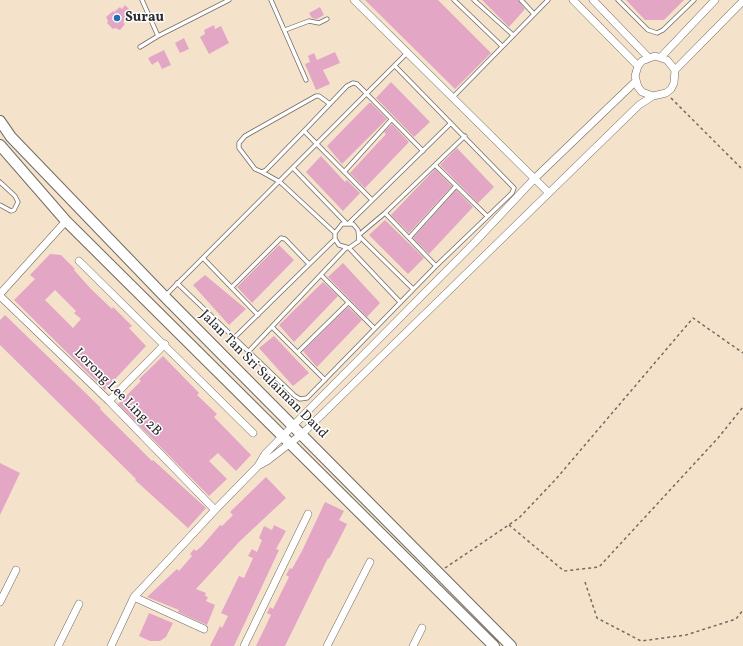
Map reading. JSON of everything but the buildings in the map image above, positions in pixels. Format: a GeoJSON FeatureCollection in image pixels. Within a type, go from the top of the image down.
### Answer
{"type":"FeatureCollection","features":[{"type":"Feature","properties":{"kind":"main road","name":"Jalan Tan Sri Sulaiman Daud"},"geometry":{"type":"LineString","coordinates":[[0,121],[11,137],[165,297],[511,646]]}},
{"type":"Feature","properties":{"kind":"main road","name":"Jalan Tan Sri Sulaiman Daud"},"geometry":{"type":"LineString","coordinates":[[0,145],[66,221],[494,646]]}},
{"type":"Feature","properties":{"kind":"street"},"geometry":{"type":"LineString","coordinates":[[354,0],[548,192]]}},
{"type":"Feature","properties":{"kind":"street"},"geometry":{"type":"LineString","coordinates":[[573,0],[638,66]]}},
{"type":"Feature","properties":{"kind":"street"},"geometry":{"type":"LineString","coordinates":[[593,0],[648,57]]}},
{"type":"Feature","properties":{"kind":"street"},"geometry":{"type":"LineString","coordinates":[[661,57],[715,0]]}},
{"type":"Feature","properties":{"kind":"street"},"geometry":{"type":"LineString","coordinates":[[675,70],[743,1]]}},
{"type":"Feature","properties":{"kind":"street"},"geometry":{"type":"LineString","coordinates":[[111,646],[134,597],[258,466],[291,444],[302,434],[548,192],[639,105],[653,96],[666,93],[674,83],[675,70],[672,64],[661,57],[648,57],[638,66],[636,81],[642,92],[653,96]]}},
{"type":"Feature","properties":{"kind":"street"},"geometry":{"type":"LineString","coordinates":[[258,466],[265,454],[282,436],[474,243],[534,179],[636,81]]}},
{"type":"Feature","properties":{"kind":"street"},"geometry":{"type":"LineString","coordinates":[[0,295],[66,221]]}},
{"type":"Feature","properties":{"kind":"street"},"geometry":{"type":"LineString","coordinates":[[79,261],[165,344],[253,433]]}},
{"type":"Feature","properties":{"kind":"street","name":"Lorong Lee Ling 2B"},"geometry":{"type":"LineString","coordinates":[[0,295],[109,401],[215,510]]}},
{"type":"Feature","properties":{"kind":"street"},"geometry":{"type":"LineString","coordinates":[[109,401],[165,344]]}},
{"type":"Feature","properties":{"kind":"street"},"geometry":{"type":"LineString","coordinates":[[346,372],[356,382]]}},
{"type":"Feature","properties":{"kind":"street"},"geometry":{"type":"LineString","coordinates":[[244,646],[308,514]]}},
{"type":"Feature","properties":{"kind":"street"},"geometry":{"type":"LineString","coordinates":[[327,646],[370,562]]}},
{"type":"Feature","properties":{"kind":"street"},"geometry":{"type":"LineString","coordinates":[[0,602],[16,570]]}},
{"type":"Feature","properties":{"kind":"street"},"geometry":{"type":"LineString","coordinates":[[134,597],[204,629]]}},
{"type":"Feature","properties":{"kind":"street"},"geometry":{"type":"LineString","coordinates":[[58,646],[79,604]]}},
{"type":"Feature","properties":{"kind":"street"},"geometry":{"type":"LineString","coordinates":[[413,646],[422,628]]}},
{"type":"Feature","properties":{"kind":"lane"},"geometry":{"type":"LineString","coordinates":[[142,0],[158,36]]}},
{"type":"Feature","properties":{"kind":"lane"},"geometry":{"type":"LineString","coordinates":[[140,47],[158,36],[229,0]]}},
{"type":"Feature","properties":{"kind":"lane"},"geometry":{"type":"LineString","coordinates":[[271,0],[286,30],[306,80]]}},
{"type":"Feature","properties":{"kind":"lane"},"geometry":{"type":"LineString","coordinates":[[454,0],[502,46]]}},
{"type":"Feature","properties":{"kind":"lane"},"geometry":{"type":"LineString","coordinates":[[475,0],[513,35]]}},
{"type":"Feature","properties":{"kind":"lane"},"geometry":{"type":"LineString","coordinates":[[521,0],[534,14]]}},
{"type":"Feature","properties":{"kind":"lane"},"geometry":{"type":"LineString","coordinates":[[453,97],[548,0]]}},
{"type":"Feature","properties":{"kind":"lane"},"geometry":{"type":"LineString","coordinates":[[618,0],[648,30],[657,33],[663,30],[694,0]]}},
{"type":"Feature","properties":{"kind":"lane"},"geometry":{"type":"LineString","coordinates":[[286,30],[309,21],[319,23],[327,19]]}},
{"type":"Feature","properties":{"kind":"lane"},"geometry":{"type":"LineString","coordinates":[[165,297],[177,283],[317,145],[408,52]]}},
{"type":"Feature","properties":{"kind":"lane"},"geometry":{"type":"LineString","coordinates":[[177,283],[295,396],[300,399],[307,398],[436,266],[512,193],[514,188],[465,136],[395,66]]}},
{"type":"Feature","properties":{"kind":"lane"},"geometry":{"type":"LineString","coordinates":[[262,172],[347,86],[353,83],[357,84],[423,151]]}},
{"type":"Feature","properties":{"kind":"lane"},"geometry":{"type":"LineString","coordinates":[[330,104],[319,96],[316,96],[241,139],[239,148],[255,169],[280,182],[335,232]]}},
{"type":"Feature","properties":{"kind":"lane"},"geometry":{"type":"LineString","coordinates":[[344,172],[391,120]]}},
{"type":"Feature","properties":{"kind":"lane"},"geometry":{"type":"LineString","coordinates":[[400,302],[348,248],[339,245],[335,239],[335,232],[339,226],[347,223],[372,200],[451,123]]}},
{"type":"Feature","properties":{"kind":"lane"},"geometry":{"type":"LineString","coordinates":[[304,131],[372,200]]}},
{"type":"Feature","properties":{"kind":"lane"},"geometry":{"type":"LineString","coordinates":[[249,351],[348,248],[356,244],[360,235],[465,136]]}},
{"type":"Feature","properties":{"kind":"lane"},"geometry":{"type":"LineString","coordinates":[[435,165],[487,216]]}},
{"type":"Feature","properties":{"kind":"lane"},"geometry":{"type":"LineString","coordinates":[[294,168],[347,223],[356,226],[360,235],[413,289]]}},
{"type":"Feature","properties":{"kind":"lane"},"geometry":{"type":"LineString","coordinates":[[0,182],[15,196],[18,202],[12,211],[0,205]]}},
{"type":"Feature","properties":{"kind":"lane"},"geometry":{"type":"LineString","coordinates":[[409,238],[456,186]]}},
{"type":"Feature","properties":{"kind":"lane"},"geometry":{"type":"LineString","coordinates":[[385,213],[436,266]]}},
{"type":"Feature","properties":{"kind":"lane"},"geometry":{"type":"LineString","coordinates":[[468,235],[474,243]]}},
{"type":"Feature","properties":{"kind":"lane"},"geometry":{"type":"LineString","coordinates":[[232,287],[281,238],[285,238],[309,264]]}},
{"type":"Feature","properties":{"kind":"lane"},"geometry":{"type":"LineString","coordinates":[[235,337],[335,239]]}},
{"type":"Feature","properties":{"kind":"lane"},"geometry":{"type":"LineString","coordinates":[[204,258],[258,315]]}},
{"type":"Feature","properties":{"kind":"lane"},"geometry":{"type":"LineString","coordinates":[[322,276],[374,328]]}},
{"type":"Feature","properties":{"kind":"lane"},"geometry":{"type":"LineString","coordinates":[[298,352],[348,303]]}},
{"type":"Feature","properties":{"kind":"lane"},"geometry":{"type":"LineString","coordinates":[[272,327],[325,380]]}},
{"type":"Feature","properties":{"kind":"lane"},"geometry":{"type":"LineString","coordinates":[[349,355],[356,362]]}},
{"type":"Feature","properties":{"kind":"path"},"geometry":{"type":"LineString","coordinates":[[666,93],[743,170]]}},
{"type":"Feature","properties":{"kind":"path"},"geometry":{"type":"LineString","coordinates":[[438,572],[519,518],[556,479],[692,318],[743,353]]}},
{"type":"Feature","properties":{"kind":"path"},"geometry":{"type":"LineString","coordinates":[[509,524],[564,571],[599,567],[718,438],[743,407]]}},
{"type":"Feature","properties":{"kind":"path"},"geometry":{"type":"LineString","coordinates":[[585,582],[597,618],[641,640],[686,635],[736,619],[743,610]]}},
{"type":"Feature","properties":{"kind":"place","name":"Surau"},"geometry":{"type":"Point","coordinates":[117,18]}}]}
